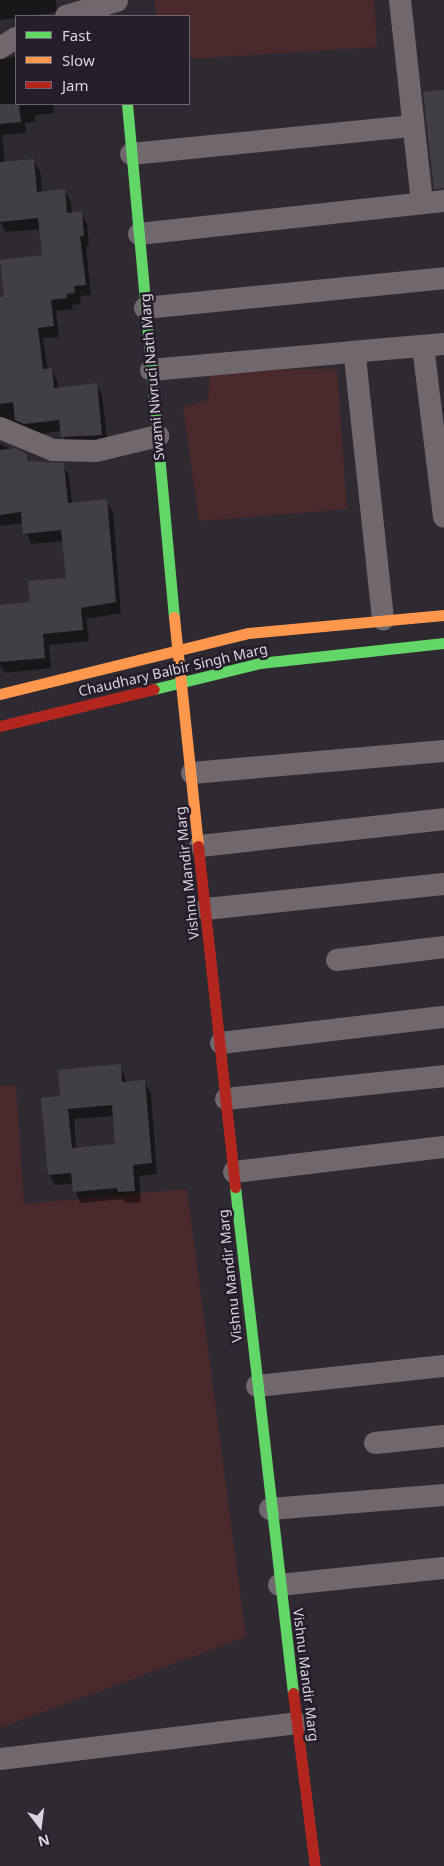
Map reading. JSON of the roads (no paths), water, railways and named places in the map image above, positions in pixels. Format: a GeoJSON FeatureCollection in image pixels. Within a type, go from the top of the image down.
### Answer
{"type":"FeatureCollection","features":[{"type":"Feature","properties":{"kind":"street"},"geometry":{"type":"LineString","coordinates":[[69,15],[117,0],[119,15]]}},
{"type":"Feature","properties":{"kind":"street"},"geometry":{"type":"LineString","coordinates":[[400,0],[422,203]]}},
{"type":"Feature","properties":{"kind":"street"},"geometry":{"type":"LineString","coordinates":[[0,48],[15,39]]}},
{"type":"Feature","properties":{"kind":"street","name":"Swami Nivruci Nath Marg"},"geometry":{"type":"LineString","coordinates":[[127,105],[177,650],[182,682]]}},
{"type":"Feature","properties":{"kind":"street"},"geometry":{"type":"LineString","coordinates":[[131,154],[414,126]]}},
{"type":"Feature","properties":{"kind":"street"},"geometry":{"type":"LineString","coordinates":[[139,234],[444,200]]}},
{"type":"Feature","properties":{"kind":"street"},"geometry":{"type":"LineString","coordinates":[[146,308],[444,278]]}},
{"type":"Feature","properties":{"kind":"street"},"geometry":{"type":"LineString","coordinates":[[151,370],[433,345],[444,517]]}},
{"type":"Feature","properties":{"kind":"street"},"geometry":{"type":"LineString","coordinates":[[351,352],[355,357],[382,620]]}},
{"type":"Feature","properties":{"kind":"street"},"geometry":{"type":"LineString","coordinates":[[0,428],[54,450],[96,451],[158,436]]}},
{"type":"Feature","properties":{"kind":"street","name":"Chaudhary Balbir Singh Marg"},"geometry":{"type":"LineString","coordinates":[[0,694],[249,633],[444,614]]}},
{"type":"Feature","properties":{"kind":"street","name":"Chaudhary Balbir Singh Marg"},"geometry":{"type":"LineString","coordinates":[[0,726],[260,663],[444,643]]}},
{"type":"Feature","properties":{"kind":"street","name":"Vishnu Mandir Marg"},"geometry":{"type":"LineString","coordinates":[[182,682],[270,1509],[315,1866]]}},
{"type":"Feature","properties":{"kind":"street"},"geometry":{"type":"LineString","coordinates":[[192,773],[444,751]]}},
{"type":"Feature","properties":{"kind":"street"},"geometry":{"type":"LineString","coordinates":[[200,846],[444,819]]}},
{"type":"Feature","properties":{"kind":"street"},"geometry":{"type":"LineString","coordinates":[[206,909],[444,884]]}},
{"type":"Feature","properties":{"kind":"street"},"geometry":{"type":"LineString","coordinates":[[337,960],[444,946]]}},
{"type":"Feature","properties":{"kind":"street"},"geometry":{"type":"LineString","coordinates":[[220,1043],[444,1017]]}},
{"type":"Feature","properties":{"kind":"street"},"geometry":{"type":"LineString","coordinates":[[226,1099],[444,1076]]}},
{"type":"Feature","properties":{"kind":"street"},"geometry":{"type":"LineString","coordinates":[[234,1172],[444,1147]]}},
{"type":"Feature","properties":{"kind":"street"},"geometry":{"type":"LineString","coordinates":[[257,1386],[444,1366]]}},
{"type":"Feature","properties":{"kind":"street"},"geometry":{"type":"LineString","coordinates":[[375,1443],[444,1436]]}},
{"type":"Feature","properties":{"kind":"street"},"geometry":{"type":"LineString","coordinates":[[270,1509],[444,1495]]}},
{"type":"Feature","properties":{"kind":"street"},"geometry":{"type":"LineString","coordinates":[[280,1585],[444,1568]]}},
{"type":"Feature","properties":{"kind":"street"},"geometry":{"type":"LineString","coordinates":[[0,1760],[297,1723]]}}]}
